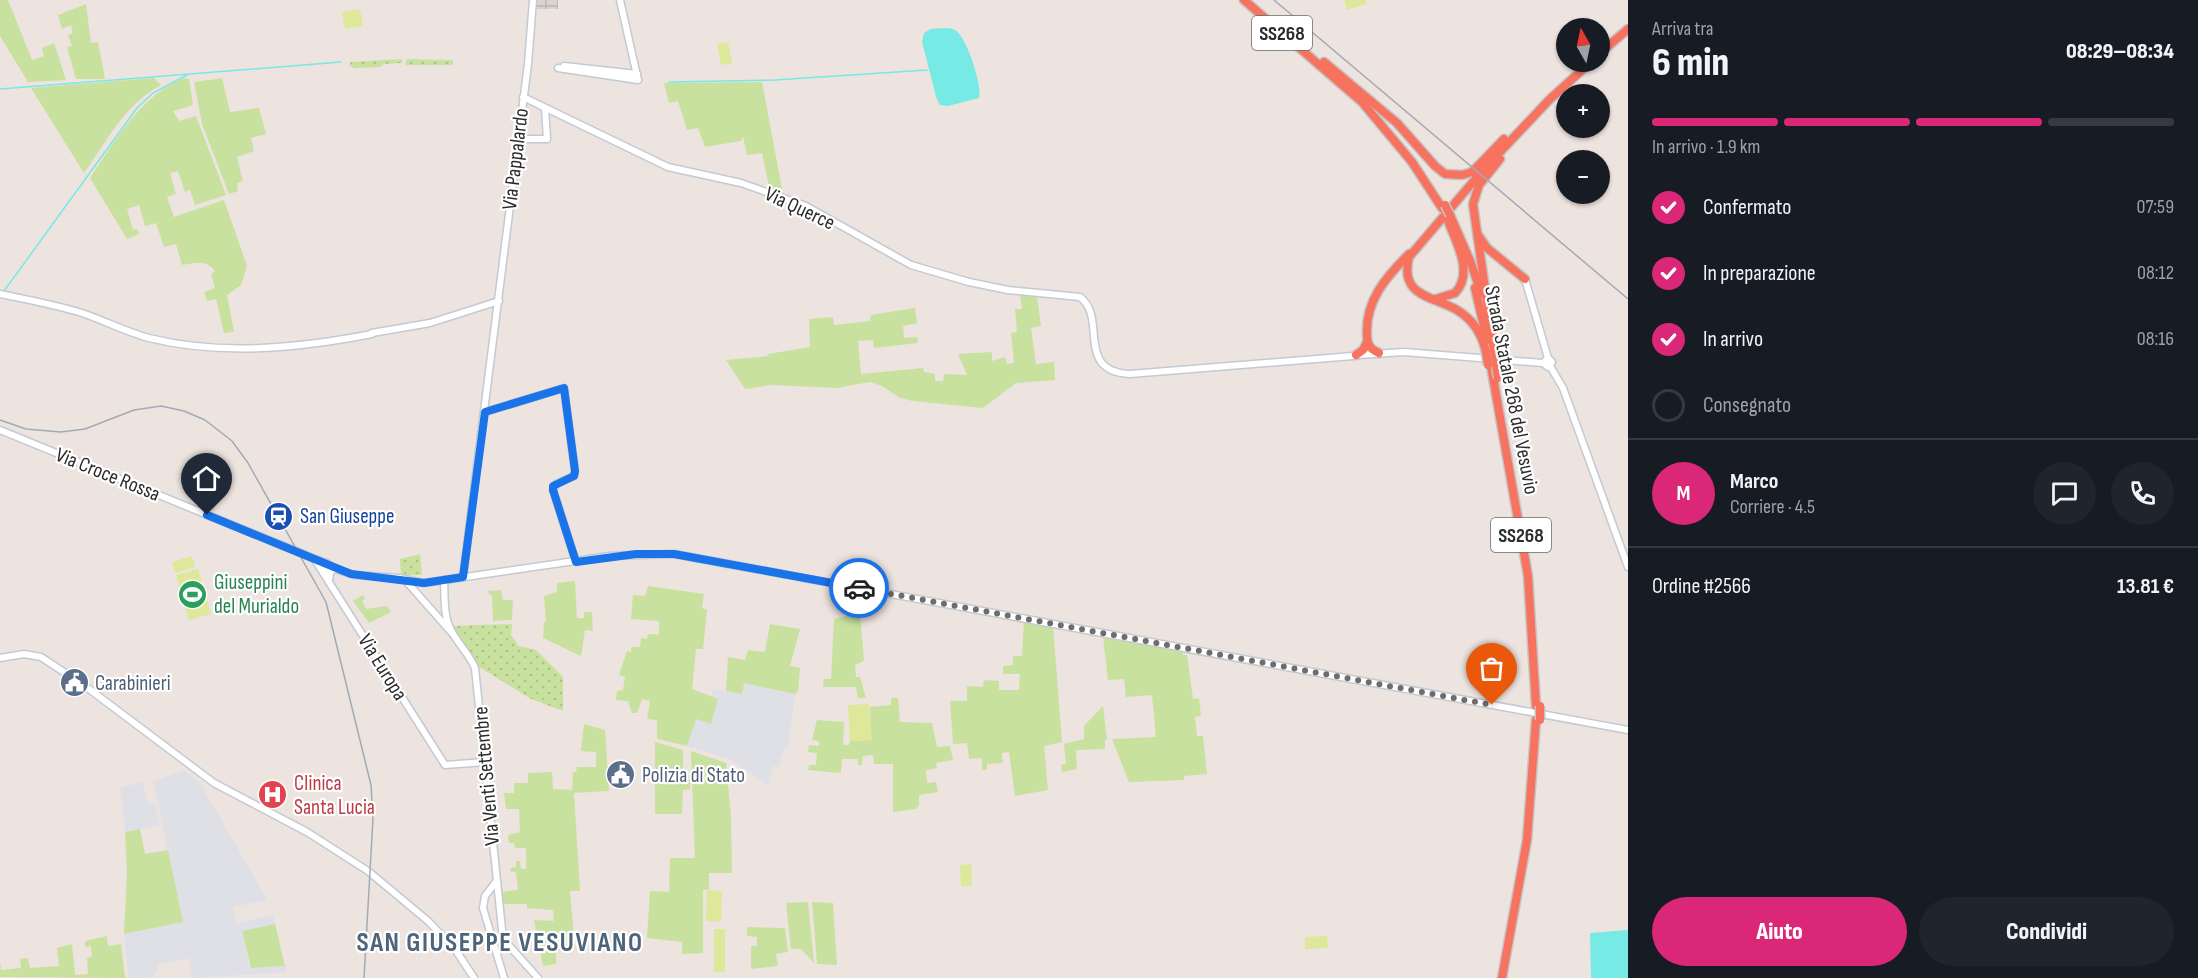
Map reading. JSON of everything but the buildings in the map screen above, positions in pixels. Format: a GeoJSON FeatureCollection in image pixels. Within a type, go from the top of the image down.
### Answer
{"type":"FeatureCollection","features":[{"type":"Feature","properties":{"kind":"highway","name":"Strada Statale 268 del Vesuvio"},"geometry":{"type":"LineString","coordinates":[[1244,0],[1362,102],[1412,162],[1443,206]]}},
{"type":"Feature","properties":{"kind":"highway","name":"Strada Statale 268 del Vesuvio"},"geometry":{"type":"LineString","coordinates":[[1251,0],[1324,62],[1384,120],[1415,159],[1443,206],[1477,279],[1490,352],[1498,378],[1532,574],[1538,706],[1530,816],[1515,924],[1504,978]]}},
{"type":"Feature","properties":{"kind":"highway"},"geometry":{"type":"LineString","coordinates":[[1610,43],[1624,29],[1628,21]]}},
{"type":"Feature","properties":{"kind":"highway"},"geometry":{"type":"LineString","coordinates":[[1610,40],[1624,29]]}},
{"type":"Feature","properties":{"kind":"highway"},"geometry":{"type":"LineString","coordinates":[[1324,62],[1343,75],[1397,123],[1440,171],[1451,175],[1472,172],[1573,72]]}},
{"type":"Feature","properties":{"kind":"highway"},"geometry":{"type":"LineString","coordinates":[[1484,169],[1580,72]]}},
{"type":"Feature","properties":{"kind":"highway"},"geometry":{"type":"LineString","coordinates":[[1490,352],[1473,204],[1479,185],[1568,82]]}},
{"type":"Feature","properties":{"kind":"highway"},"geometry":{"type":"LineString","coordinates":[[1354,355],[1363,350],[1367,342],[1367,315],[1374,296],[1534,109]]}},
{"type":"Feature","properties":{"kind":"highway"},"geometry":{"type":"LineString","coordinates":[[1427,298],[1441,299],[1451,296],[1463,281],[1463,262],[1448,216]]}},
{"type":"Feature","properties":{"kind":"highway"},"geometry":{"type":"LineString","coordinates":[[1476,226],[1482,243],[1518,269],[1525,279]]}},
{"type":"Feature","properties":{"kind":"highway"},"geometry":{"type":"LineString","coordinates":[[1413,250],[1408,262],[1409,278],[1418,292],[1466,316],[1490,352]]}},
{"type":"Feature","properties":{"kind":"highway"},"geometry":{"type":"LineString","coordinates":[[1367,342],[1371,349],[1379,353]]}},
{"type":"Feature","properties":{"kind":"highway","name":"Strada Statale 268 del Vesuvio"},"geometry":{"type":"LineString","coordinates":[[1490,352],[1490,365],[1528,576],[1538,706]]}},
{"type":"Feature","properties":{"kind":"street","name":"Via Pappalardo"},"geometry":{"type":"LineString","coordinates":[[463,577],[519,139],[533,18],[533,0]]}},
{"type":"Feature","properties":{"kind":"street"},"geometry":{"type":"LineString","coordinates":[[620,0],[637,77]]}},
{"type":"Feature","properties":{"kind":"street"},"geometry":{"type":"LineString","coordinates":[[579,66],[637,77],[558,68],[579,66]]}},
{"type":"Feature","properties":{"kind":"street","name":"Via Querce"},"geometry":{"type":"LineString","coordinates":[[523,97],[668,167],[741,183],[806,206],[911,265],[1000,288],[1072,294],[1082,298],[1088,308],[1100,362],[1108,369],[1119,373],[1354,355]]}},
{"type":"Feature","properties":{"kind":"street"},"geometry":{"type":"LineString","coordinates":[[519,139],[547,139],[546,108]]}},
{"type":"Feature","properties":{"kind":"street"},"geometry":{"type":"LineString","coordinates":[[1525,279],[1546,367],[1550,366],[1563,388],[1628,567]]}},
{"type":"Feature","properties":{"kind":"street"},"geometry":{"type":"LineString","coordinates":[[0,294],[40,301],[90,316],[124,331],[190,346],[302,346],[430,322],[499,301]]}},
{"type":"Feature","properties":{"kind":"street"},"geometry":{"type":"LineString","coordinates":[[1354,355],[1420,353],[1545,360]]}},
{"type":"Feature","properties":{"kind":"street"},"geometry":{"type":"LineString","coordinates":[[485,412],[564,388],[575,471],[574,476],[553,486],[553,490],[576,562]]}},
{"type":"Feature","properties":{"kind":"street","name":"Via Croce Rossa"},"geometry":{"type":"LineString","coordinates":[[0,430],[325,565]]}},
{"type":"Feature","properties":{"kind":"street"},"geometry":{"type":"LineString","coordinates":[[329,581],[333,570],[424,583],[636,554],[686,556],[1628,730]]}},
{"type":"Feature","properties":{"kind":"street"},"geometry":{"type":"LineString","coordinates":[[325,565],[346,572]]}},
{"type":"Feature","properties":{"kind":"street","name":"Via Europa"},"geometry":{"type":"LineString","coordinates":[[325,565],[329,581],[445,765],[485,762]]}},
{"type":"Feature","properties":{"kind":"street"},"geometry":{"type":"LineString","coordinates":[[444,580],[452,633]]}},
{"type":"Feature","properties":{"kind":"street"},"geometry":{"type":"LineString","coordinates":[[406,581],[452,633]]}},
{"type":"Feature","properties":{"kind":"street","name":"Via Venti Settembre"},"geometry":{"type":"LineString","coordinates":[[452,633],[468,651],[476,668],[495,883],[504,941],[538,978]]}},
{"type":"Feature","properties":{"kind":"street"},"geometry":{"type":"LineString","coordinates":[[0,658],[30,654],[41,657],[80,682],[214,783],[307,832],[374,875],[428,921],[454,949],[474,978]]}},
{"type":"Feature","properties":{"kind":"street"},"geometry":{"type":"LineString","coordinates":[[495,883],[485,896],[483,908],[504,978]]}},
{"type":"Feature","properties":{"kind":"shaded area"},"geometry":{"type":"Polygon","coordinates":[[[535,0],[558,0],[558,9],[535,9],[535,0]]]}},
{"type":"Feature","properties":{"kind":"shaded area"},"geometry":{"type":"Polygon","coordinates":[[[744,683],[795,694],[788,748],[785,747],[778,767],[773,766],[768,786],[732,760],[687,746],[696,719],[711,724],[717,699],[712,697],[713,689],[742,694],[744,683]]]}},
{"type":"Feature","properties":{"kind":"shaded area"},"geometry":{"type":"Polygon","coordinates":[[[183,770],[200,783],[267,900],[233,907],[236,923],[273,915],[275,924],[242,931],[249,967],[285,966],[287,972],[193,978],[188,958],[159,964],[154,977],[129,978],[124,934],[183,922],[153,782],[183,770]]]}},
{"type":"Feature","properties":{"kind":"shaded area"},"geometry":{"type":"Polygon","coordinates":[[[142,782],[148,804],[155,803],[160,825],[125,832],[120,788],[142,782]]]}},
{"type":"Feature","properties":{"kind":"green space"},"geometry":{"type":"Polygon","coordinates":[[[0,0],[8,0],[32,60],[44,56],[42,48],[54,43],[66,80],[28,82],[0,36],[0,0]]]}},
{"type":"Feature","properties":{"kind":"green space"},"geometry":{"type":"Polygon","coordinates":[[[1344,0],[1366,0],[1367,4],[1347,10],[1344,0]]]}},
{"type":"Feature","properties":{"kind":"green space"},"geometry":{"type":"Polygon","coordinates":[[[86,4],[91,43],[98,42],[105,79],[76,79],[67,47],[72,46],[68,35],[73,33],[71,25],[62,29],[58,15],[86,4]]]}},
{"type":"Feature","properties":{"kind":"green space"},"geometry":{"type":"Polygon","coordinates":[[[360,9],[363,26],[345,29],[342,12],[360,9]]]}},
{"type":"Feature","properties":{"kind":"green space"},"geometry":{"type":"Polygon","coordinates":[[[728,42],[732,63],[721,65],[717,44],[728,42]]]}},
{"type":"Feature","properties":{"kind":"green space"},"geometry":{"type":"Polygon","coordinates":[[[402,59],[402,63],[383,64],[381,67],[354,68],[349,65],[351,62],[402,59]]]}},
{"type":"Feature","properties":{"kind":"green space"},"geometry":{"type":"Polygon","coordinates":[[[406,59],[453,60],[453,65],[406,65],[406,59]]]}},
{"type":"Feature","properties":{"kind":"green space"},"geometry":{"type":"Polygon","coordinates":[[[154,78],[161,85],[137,102],[127,113],[84,173],[31,88],[154,78]]]}},
{"type":"Feature","properties":{"kind":"green space"},"geometry":{"type":"Polygon","coordinates":[[[184,78],[189,79],[193,105],[173,111],[179,121],[196,116],[226,195],[195,205],[190,190],[185,192],[178,171],[170,173],[176,194],[167,197],[174,217],[224,200],[247,266],[241,285],[227,295],[234,332],[224,333],[216,299],[207,301],[204,292],[215,288],[211,275],[215,271],[212,267],[200,263],[182,265],[176,244],[164,247],[156,223],[145,226],[139,205],[127,209],[133,230],[137,229],[139,234],[127,239],[90,178],[119,135],[142,107],[169,86],[184,78]]]}},
{"type":"Feature","properties":{"kind":"green space"},"geometry":{"type":"Polygon","coordinates":[[[222,78],[230,112],[259,108],[266,134],[251,138],[254,151],[237,157],[243,181],[237,183],[238,191],[229,194],[202,124],[194,82],[222,78]]]}},
{"type":"Feature","properties":{"kind":"green space"},"geometry":{"type":"Polygon","coordinates":[[[762,82],[782,196],[770,191],[762,153],[747,155],[743,136],[741,141],[705,147],[698,128],[687,130],[678,101],[669,103],[664,83],[762,82]]]}},
{"type":"Feature","properties":{"kind":"green space"},"geometry":{"type":"Polygon","coordinates":[[[1020,294],[1037,296],[1041,326],[1031,328],[1036,364],[1054,362],[1055,380],[1016,383],[983,408],[913,401],[900,398],[882,386],[870,382],[837,388],[772,385],[745,389],[726,360],[768,356],[768,354],[810,347],[809,319],[833,317],[834,325],[870,321],[871,315],[915,308],[917,323],[903,326],[904,338],[917,337],[918,343],[874,348],[873,340],[858,341],[861,374],[923,368],[924,372],[935,374],[935,381],[943,381],[944,374],[967,375],[958,354],[992,352],[992,361],[1005,357],[1007,364],[1014,363],[1011,333],[1017,332],[1015,309],[1022,309],[1020,294]]]}},
{"type":"Feature","properties":{"kind":"green space"},"geometry":{"type":"Polygon","coordinates":[[[420,554],[422,575],[401,575],[400,559],[420,554]]]}},
{"type":"Feature","properties":{"kind":"green space"},"geometry":{"type":"Polygon","coordinates":[[[192,556],[195,567],[175,573],[172,562],[192,556]]]}},
{"type":"Feature","properties":{"kind":"green space","name":"Giuseppini del Murialdo"},"geometry":{"type":"Polygon","coordinates":[[[198,569],[211,614],[189,620],[176,575],[198,569]]]}},
{"type":"Feature","properties":{"kind":"green space"},"geometry":{"type":"Polygon","coordinates":[[[575,581],[577,618],[584,618],[584,612],[592,612],[593,631],[585,630],[581,656],[543,638],[544,622],[546,622],[544,596],[557,592],[557,583],[575,581]]]}},
{"type":"Feature","properties":{"kind":"green space"},"geometry":{"type":"Polygon","coordinates":[[[648,586],[704,594],[702,608],[707,610],[703,649],[696,649],[692,689],[718,699],[711,724],[696,719],[687,746],[657,739],[657,720],[647,719],[650,701],[642,699],[637,713],[632,713],[628,701],[616,700],[617,691],[623,690],[625,677],[619,675],[627,651],[631,652],[631,647],[640,647],[641,638],[647,639],[648,634],[659,635],[659,621],[631,619],[633,595],[645,596],[648,586]]]}},
{"type":"Feature","properties":{"kind":"green space"},"geometry":{"type":"Polygon","coordinates":[[[501,590],[503,600],[513,600],[512,620],[493,621],[492,595],[488,591],[501,590]]]}},
{"type":"Feature","properties":{"kind":"green space"},"geometry":{"type":"Polygon","coordinates":[[[363,595],[365,599],[362,601],[366,609],[387,606],[391,612],[369,623],[353,601],[363,595]]]}},
{"type":"Feature","properties":{"kind":"green space"},"geometry":{"type":"Polygon","coordinates":[[[860,613],[864,661],[855,665],[856,677],[860,677],[866,698],[858,698],[856,687],[823,687],[824,679],[831,679],[834,619],[860,613]]]}},
{"type":"Feature","properties":{"kind":"green space"},"geometry":{"type":"Polygon","coordinates":[[[1024,620],[1053,626],[1062,742],[1044,746],[1048,790],[1015,796],[1009,752],[1002,753],[1003,763],[987,764],[987,770],[982,770],[982,758],[969,759],[967,743],[953,744],[950,701],[967,701],[967,686],[983,687],[984,680],[999,681],[999,690],[1019,690],[1020,674],[1003,674],[1003,666],[1013,665],[1013,656],[1022,656],[1024,620]]]}},
{"type":"Feature","properties":{"kind":"green space"},"geometry":{"type":"Polygon","coordinates":[[[512,624],[511,635],[519,646],[536,650],[563,677],[563,711],[531,699],[476,665],[451,626],[512,624]]]}},
{"type":"Feature","properties":{"kind":"green space"},"geometry":{"type":"Polygon","coordinates":[[[770,624],[800,629],[790,666],[800,668],[798,691],[795,694],[744,683],[742,694],[726,691],[728,657],[745,660],[748,650],[765,652],[770,624]]]}},
{"type":"Feature","properties":{"kind":"green space"},"geometry":{"type":"Polygon","coordinates":[[[1103,636],[1183,651],[1183,655],[1187,655],[1193,699],[1199,698],[1201,716],[1195,717],[1197,736],[1203,736],[1207,774],[1184,776],[1184,780],[1129,782],[1112,739],[1156,737],[1152,695],[1126,697],[1124,679],[1108,680],[1103,636]]]}},
{"type":"Feature","properties":{"kind":"green space"},"geometry":{"type":"Polygon","coordinates":[[[891,698],[898,698],[900,722],[932,723],[937,747],[950,746],[953,760],[936,763],[937,768],[926,770],[927,783],[936,782],[938,792],[919,795],[919,805],[916,809],[893,812],[893,764],[874,764],[873,755],[863,756],[862,765],[858,765],[858,759],[842,759],[841,773],[808,770],[809,765],[816,765],[817,753],[808,752],[809,745],[819,746],[819,741],[812,740],[817,720],[844,722],[843,745],[849,745],[850,741],[871,740],[870,707],[891,705],[891,698]]]}},
{"type":"Feature","properties":{"kind":"green space"},"geometry":{"type":"Polygon","coordinates":[[[869,704],[872,740],[850,741],[848,705],[869,704]]]}},
{"type":"Feature","properties":{"kind":"green space"},"geometry":{"type":"Polygon","coordinates":[[[1103,706],[1107,740],[1105,740],[1105,749],[1076,750],[1077,769],[1062,772],[1061,765],[1066,764],[1064,744],[1084,739],[1084,726],[1103,706]]]}},
{"type":"Feature","properties":{"kind":"green space"},"geometry":{"type":"Polygon","coordinates":[[[584,724],[605,730],[609,791],[574,793],[580,891],[570,891],[575,949],[556,951],[556,964],[543,966],[534,920],[554,921],[553,910],[527,908],[527,904],[501,904],[500,892],[518,890],[516,872],[511,872],[510,868],[516,867],[516,861],[520,861],[521,869],[526,869],[526,848],[515,848],[514,843],[509,843],[508,835],[520,832],[519,809],[506,809],[504,793],[514,793],[514,783],[528,783],[528,773],[552,772],[553,789],[572,790],[573,772],[576,772],[577,767],[596,767],[596,752],[581,751],[584,724]]]}},
{"type":"Feature","properties":{"kind":"green space"},"geometry":{"type":"Polygon","coordinates":[[[655,742],[683,750],[683,775],[690,775],[690,789],[683,790],[682,814],[655,814],[655,742]]]}},
{"type":"Feature","properties":{"kind":"green space"},"geometry":{"type":"Polygon","coordinates":[[[691,751],[726,763],[731,817],[732,873],[709,873],[709,889],[703,890],[703,953],[682,954],[682,942],[647,938],[650,891],[669,892],[670,858],[695,858],[691,751]]]}},
{"type":"Feature","properties":{"kind":"green space"},"geometry":{"type":"Polygon","coordinates":[[[140,829],[145,854],[168,850],[183,922],[124,934],[127,871],[125,832],[140,829]]]}},
{"type":"Feature","properties":{"kind":"green space"},"geometry":{"type":"Polygon","coordinates":[[[971,864],[972,886],[961,886],[960,865],[971,864]]]}},
{"type":"Feature","properties":{"kind":"green space"},"geometry":{"type":"Polygon","coordinates":[[[707,890],[722,891],[721,922],[706,921],[707,890]]]}},
{"type":"Feature","properties":{"kind":"green space"},"geometry":{"type":"Polygon","coordinates":[[[808,902],[814,963],[801,949],[791,949],[786,903],[808,902]]]}},
{"type":"Feature","properties":{"kind":"green space"},"geometry":{"type":"Polygon","coordinates":[[[812,902],[833,903],[837,965],[817,964],[812,902]]]}},
{"type":"Feature","properties":{"kind":"green space"},"geometry":{"type":"Polygon","coordinates":[[[275,924],[285,966],[251,968],[242,931],[275,924]]]}},
{"type":"Feature","properties":{"kind":"green space"},"geometry":{"type":"Polygon","coordinates":[[[747,927],[785,928],[788,952],[776,954],[778,966],[751,969],[751,946],[757,946],[757,937],[747,936],[747,927]]]}},
{"type":"Feature","properties":{"kind":"green space"},"geometry":{"type":"Polygon","coordinates":[[[714,929],[725,929],[725,972],[714,972],[714,929]]]}},
{"type":"Feature","properties":{"kind":"green space"},"geometry":{"type":"Polygon","coordinates":[[[107,936],[108,946],[121,944],[125,978],[0,977],[0,962],[1,970],[21,968],[20,959],[28,958],[30,968],[59,966],[57,948],[72,944],[75,975],[88,974],[87,958],[92,957],[91,946],[85,947],[85,941],[107,936]]]}},
{"type":"Feature","properties":{"kind":"green space"},"geometry":{"type":"Polygon","coordinates":[[[1327,936],[1328,948],[1305,949],[1305,937],[1327,936]]]}},
{"type":"Feature","properties":{"kind":"water"},"geometry":{"type":"Polygon","coordinates":[[[931,29],[955,30],[964,41],[976,73],[979,98],[948,106],[940,105],[922,42],[924,33],[931,29]]]}},
{"type":"Feature","properties":{"kind":"water"},"geometry":{"type":"Polygon","coordinates":[[[1628,930],[1628,978],[1591,978],[1590,933],[1628,930]]]}},
{"type":"Feature","properties":{"kind":"waterway"},"geometry":{"type":"LineString","coordinates":[[0,89],[341,62]]}},
{"type":"Feature","properties":{"kind":"waterway"},"geometry":{"type":"LineString","coordinates":[[669,82],[775,80],[927,70]]}},
{"type":"Feature","properties":{"kind":"waterway"},"geometry":{"type":"LineString","coordinates":[[4,291],[137,108],[153,93],[187,75]]}},
{"type":"Feature","properties":{"kind":"railway"},"geometry":{"type":"LineString","coordinates":[[1274,0],[1628,299]]}},
{"type":"Feature","properties":{"kind":"railway"},"geometry":{"type":"LineString","coordinates":[[0,420],[26,429],[61,432],[85,429],[134,410],[161,406],[184,411],[205,420],[232,441],[248,463],[326,602],[371,785],[373,818],[364,978]]}},
{"type":"Feature","properties":{"kind":"way so far"},"geometry":{"type":"LineString","coordinates":[[859,588],[1492,705]]}},
{"type":"Feature","properties":{"kind":"place","name":"San Giuseppe"},"geometry":{"type":"Point","coordinates":[279,516]}},
{"type":"Feature","properties":{"kind":"place","name":"Giuseppini del Murialdo"},"geometry":{"type":"Point","coordinates":[193,594]}},
{"type":"Feature","properties":{"kind":"place","name":"Carabinieri"},"geometry":{"type":"Point","coordinates":[74,683]}},
{"type":"Feature","properties":{"kind":"place","name":"Polizia di Stato"},"geometry":{"type":"Point","coordinates":[621,775]}},
{"type":"Feature","properties":{"kind":"place","name":"Clinica Santa Lucia"},"geometry":{"type":"Point","coordinates":[273,795]}},
{"type":"Feature","properties":{"kind":"district","name":"SAN GIUSEPPE VESUVIANO"},"geometry":{"type":"Point","coordinates":[500,942]}},
{"type":"Feature","properties":{"kind":"route"},"geometry":{"type":"LineString","coordinates":[[207,515],[355,575],[399,578],[418,583],[463,577],[485,412],[564,388],[575,471],[574,476],[553,486],[553,490],[576,562],[609,556],[674,554],[859,588]]}}]}
